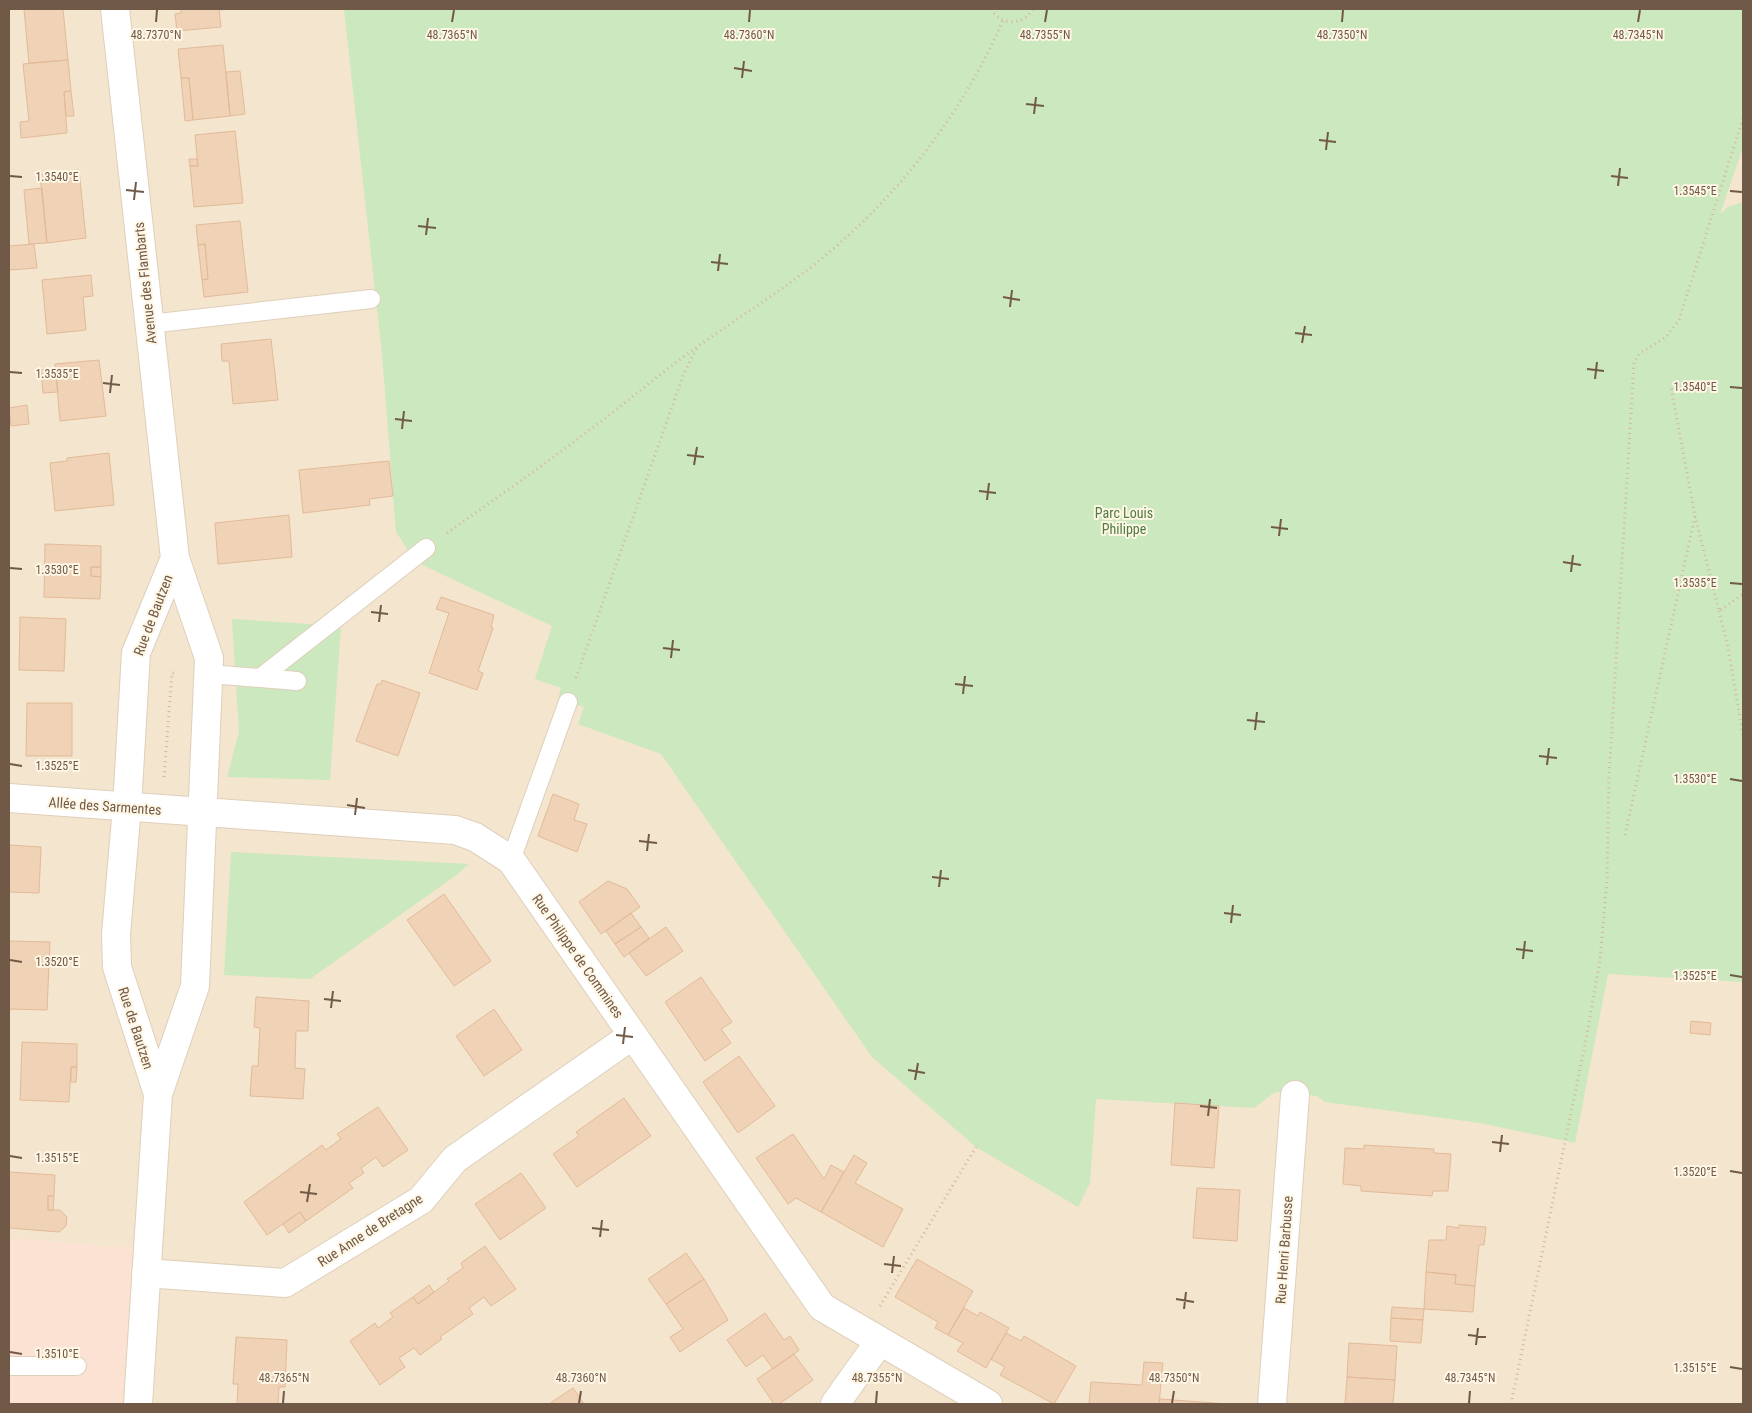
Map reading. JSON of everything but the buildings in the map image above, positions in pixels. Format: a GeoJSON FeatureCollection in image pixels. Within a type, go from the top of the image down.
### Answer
{"type":"FeatureCollection","features":[{"type":"Feature","properties":{"kind":"street","name":"Avenue des Flambarts"},"geometry":{"type":"LineString","coordinates":[[115,9],[175,558]]}},
{"type":"Feature","properties":{"kind":"street","name":"Rue de Bautzen"},"geometry":{"type":"LineString","coordinates":[[138,1404],[158,1094],[195,986],[209,674],[209,658],[175,558]]}},
{"type":"Feature","properties":{"kind":"street","name":"Rue de Bautzen"},"geometry":{"type":"LineString","coordinates":[[158,1094],[117,967],[116,934],[128,808],[136,653],[175,558]]}},
{"type":"Feature","properties":{"kind":"street","name":"Allée des Sarmentes"},"geometry":{"type":"LineString","coordinates":[[9,798],[202,813]]}},
{"type":"Feature","properties":{"kind":"street","name":"Rue Philippe de Commines"},"geometry":{"type":"LineString","coordinates":[[202,813],[455,830],[475,837],[511,860],[822,1307],[988,1404]]}},
{"type":"Feature","properties":{"kind":"street","name":"Rue Anne de Bretagne"},"geometry":{"type":"LineString","coordinates":[[146,1274],[285,1283],[421,1200],[455,1159],[633,1035]]}},
{"type":"Feature","properties":{"kind":"street","name":"Rue Henri Barbusse"},"geometry":{"type":"LineString","coordinates":[[1272,1404],[1295,1095]]}},
{"type":"Feature","properties":{"kind":"street"},"geometry":{"type":"LineString","coordinates":[[835,1404],[872,1336]]}},
{"type":"Feature","properties":{"kind":"lane"},"geometry":{"type":"LineString","coordinates":[[150,324],[371,299]]}},
{"type":"Feature","properties":{"kind":"lane"},"geometry":{"type":"LineString","coordinates":[[260,678],[426,548]]}},
{"type":"Feature","properties":{"kind":"lane"},"geometry":{"type":"LineString","coordinates":[[209,674],[297,681]]}},
{"type":"Feature","properties":{"kind":"lane"},"geometry":{"type":"LineString","coordinates":[[511,860],[568,702]]}},
{"type":"Feature","properties":{"kind":"lane"},"geometry":{"type":"LineString","coordinates":[[9,1366],[77,1366]]}},
{"type":"Feature","properties":{"kind":"path"},"geometry":{"type":"LineString","coordinates":[[991,9],[1003,20],[1020,21],[1027,17],[1033,9]]}},
{"type":"Feature","properties":{"kind":"path"},"geometry":{"type":"LineString","coordinates":[[426,548],[562,451],[698,346],[802,274],[846,237],[882,203],[922,156],[962,102],[989,52],[1003,20]]}},
{"type":"Feature","properties":{"kind":"path"},"geometry":{"type":"LineString","coordinates":[[1511,1404],[1587,1036],[1600,960],[1607,879],[1609,777],[1634,362],[1640,353],[1666,337],[1680,320],[1743,118]]}},
{"type":"Feature","properties":{"kind":"path"},"geometry":{"type":"LineString","coordinates":[[568,702],[684,373],[698,346]]}},
{"type":"Feature","properties":{"kind":"path"},"geometry":{"type":"LineString","coordinates":[[1671,387],[1695,516],[1728,647],[1743,736]]}},
{"type":"Feature","properties":{"kind":"path"},"geometry":{"type":"LineString","coordinates":[[1625,835],[1695,516]]}},
{"type":"Feature","properties":{"kind":"path"},"geometry":{"type":"LineString","coordinates":[[1718,610],[1743,594]]}},
{"type":"Feature","properties":{"kind":"path"},"geometry":{"type":"LineString","coordinates":[[872,1336],[976,1147]]}},
{"type":"Feature","properties":{"kind":"shaded area"},"geometry":{"type":"Polygon","coordinates":[[[9,9],[1743,9],[1743,1404],[9,1404],[9,9]]]}},
{"type":"Feature","properties":{"kind":"shaded area"},"geometry":{"type":"Polygon","coordinates":[[[9,1238],[133,1248],[122,1404],[9,1404],[9,1238]]]}},
{"type":"Feature","properties":{"kind":"green space","name":"Parc Louis Philippe"},"geometry":{"type":"Polygon","coordinates":[[[344,9],[1743,9],[1743,147],[1720,214],[1728,207],[1743,202],[1743,982],[1608,974],[1575,1143],[1480,1123],[1325,1102],[1317,1096],[1275,1092],[1254,1108],[1096,1099],[1090,1183],[1078,1207],[976,1147],[872,1057],[661,754],[578,724],[584,707],[558,699],[561,688],[535,679],[552,626],[416,562],[396,532],[382,354],[344,9]]]}},
{"type":"Feature","properties":{"kind":"green space"},"geometry":{"type":"Polygon","coordinates":[[[232,619],[341,626],[330,780],[227,777],[239,732],[232,619]]]}},
{"type":"Feature","properties":{"kind":"green space"},"geometry":{"type":"Polygon","coordinates":[[[231,852],[469,864],[455,876],[310,979],[224,975],[231,852]]]}}]}
